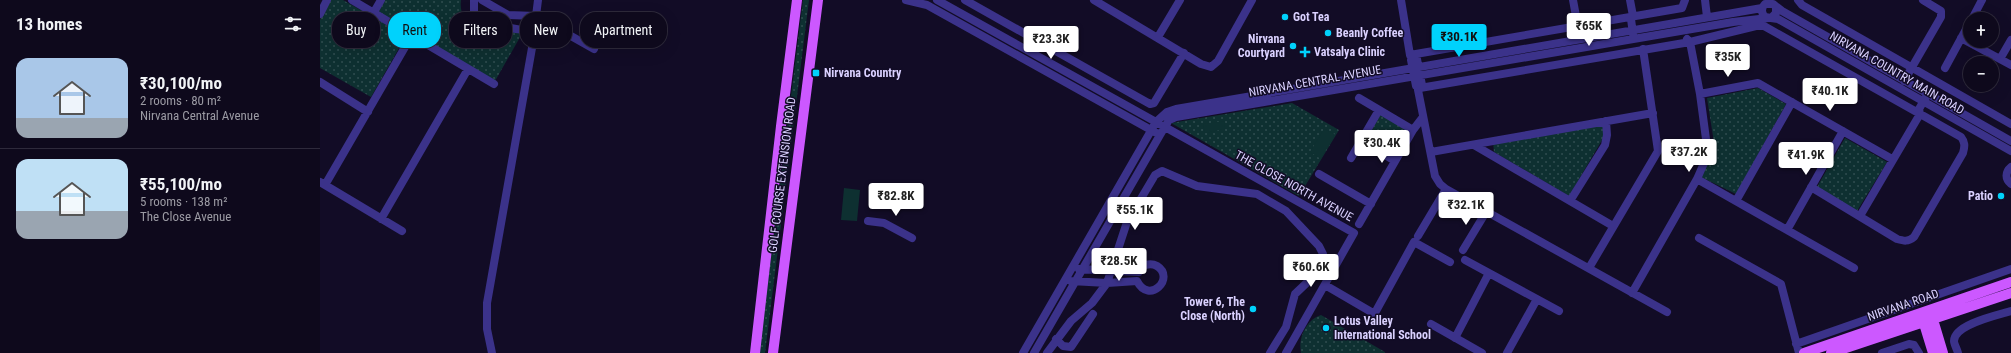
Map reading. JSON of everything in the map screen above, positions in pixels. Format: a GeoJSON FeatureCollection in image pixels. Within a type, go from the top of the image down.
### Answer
{"type":"FeatureCollection","features":[{"type":"Feature","properties":{"kind":"main road","name":"GOLF COURSE EXTENSION ROAD"},"geometry":{"type":"LineString","coordinates":[[756,353],[797,0]]}},
{"type":"Feature","properties":{"kind":"main road","name":"GOLF COURSE EXTENSION ROAD"},"geometry":{"type":"LineString","coordinates":[[773,353],[818,0]]}},
{"type":"Feature","properties":{"kind":"main road","name":"NIRVANA ROAD"},"geometry":{"type":"LineString","coordinates":[[1832,353],[2011,282]]}},
{"type":"Feature","properties":{"kind":"main road","name":"NIRVANA ROAD"},"geometry":{"type":"LineString","coordinates":[[1804,353],[1927,316],[2011,293]]}},
{"type":"Feature","properties":{"kind":"main road"},"geometry":{"type":"LineString","coordinates":[[1927,316],[1933,353]]}},
{"type":"Feature","properties":{"kind":"main road"},"geometry":{"type":"LineString","coordinates":[[1927,316],[1943,353]]}},
{"type":"Feature","properties":{"kind":"street"},"geometry":{"type":"LineString","coordinates":[[320,14],[327,0]]}},
{"type":"Feature","properties":{"kind":"street"},"geometry":{"type":"LineString","coordinates":[[352,0],[374,12],[381,0]]}},
{"type":"Feature","properties":{"kind":"street"},"geometry":{"type":"LineString","coordinates":[[474,0],[474,12],[483,20],[491,24],[520,29]]}},
{"type":"Feature","properties":{"kind":"street"},"geometry":{"type":"LineString","coordinates":[[482,0],[508,15],[520,15]]}},
{"type":"Feature","properties":{"kind":"street"},"geometry":{"type":"LineString","coordinates":[[536,12],[538,0]]}},
{"type":"Feature","properties":{"kind":"street"},"geometry":{"type":"LineString","coordinates":[[936,0],[1164,127]]}},
{"type":"Feature","properties":{"kind":"street"},"geometry":{"type":"LineString","coordinates":[[965,0],[1150,104],[1154,103],[1184,53]]}},
{"type":"Feature","properties":{"kind":"street"},"geometry":{"type":"LineString","coordinates":[[1094,0],[1109,4],[1200,64],[1211,67],[1215,65],[1252,0]]}},
{"type":"Feature","properties":{"kind":"street"},"geometry":{"type":"LineString","coordinates":[[1158,37],[1180,0]]}},
{"type":"Feature","properties":{"kind":"street"},"geometry":{"type":"LineString","coordinates":[[1401,0],[1410,55],[1413,55],[1418,59],[1416,67],[1416,86],[1420,88]]}},
{"type":"Feature","properties":{"kind":"street"},"geometry":{"type":"LineString","coordinates":[[1573,0],[1578,27]]}},
{"type":"Feature","properties":{"kind":"street"},"geometry":{"type":"LineString","coordinates":[[1630,0],[1633,16],[1631,19],[1636,29],[1637,39]]}},
{"type":"Feature","properties":{"kind":"street"},"geometry":{"type":"LineString","coordinates":[[1413,55],[1682,8],[1685,0]]}},
{"type":"Feature","properties":{"kind":"street"},"geometry":{"type":"LineString","coordinates":[[1705,0],[1707,17]]}},
{"type":"Feature","properties":{"kind":"street"},"geometry":{"type":"LineString","coordinates":[[1798,0],[1802,5],[2011,124]]}},
{"type":"Feature","properties":{"kind":"street"},"geometry":{"type":"LineString","coordinates":[[1904,81],[1941,17],[1941,11],[1923,0]]}},
{"type":"Feature","properties":{"kind":"street"},"geometry":{"type":"LineString","coordinates":[[1976,12],[1982,0]]}},
{"type":"Feature","properties":{"kind":"street"},"geometry":{"type":"LineString","coordinates":[[916,1],[1160,135]]}},
{"type":"Feature","properties":{"kind":"street"},"geometry":{"type":"LineString","coordinates":[[1771,4],[1775,15],[1769,18],[1763,15],[1771,4]]}},
{"type":"Feature","properties":{"kind":"street","name":"NIRVANA CENTRAL AVENUE"},"geometry":{"type":"LineString","coordinates":[[1156,122],[1167,112],[1176,109],[1707,17],[1771,4]]}},
{"type":"Feature","properties":{"kind":"street","name":"NIRVANA COUNTRY MAIN ROAD"},"geometry":{"type":"LineString","coordinates":[[1771,4],[2011,141]]}},
{"type":"Feature","properties":{"kind":"street","name":"NIRVANA CENTRAL AVENUE"},"geometry":{"type":"LineString","coordinates":[[1034,353],[1169,120],[1176,117],[1417,76],[1769,18]]}},
{"type":"Feature","properties":{"kind":"street","name":"NIRVANA COUNTRY MAIN ROAD"},"geometry":{"type":"LineString","coordinates":[[1769,18],[1778,19],[2011,151]]}},
{"type":"Feature","properties":{"kind":"street"},"geometry":{"type":"LineString","coordinates":[[1420,88],[1690,42],[1756,26],[1764,26],[1961,136],[1965,146],[1963,153],[1914,237],[1909,240],[1897,239],[1811,187]]}},
{"type":"Feature","properties":{"kind":"street"},"geometry":{"type":"LineString","coordinates":[[1689,30],[1694,38],[1690,42]]}},
{"type":"Feature","properties":{"kind":"street"},"geometry":{"type":"LineString","coordinates":[[1944,68],[1963,34]]}},
{"type":"Feature","properties":{"kind":"street"},"geometry":{"type":"LineString","coordinates":[[572,37],[594,49]]}},
{"type":"Feature","properties":{"kind":"street"},"geometry":{"type":"LineString","coordinates":[[1961,38],[2011,65]]}},
{"type":"Feature","properties":{"kind":"street"},"geometry":{"type":"LineString","coordinates":[[2000,59],[2011,40]]}},
{"type":"Feature","properties":{"kind":"street"},"geometry":{"type":"LineString","coordinates":[[1632,293],[1697,179],[1708,154],[1700,94],[1690,42]]}},
{"type":"Feature","properties":{"kind":"street"},"geometry":{"type":"LineString","coordinates":[[402,231],[323,183],[368,112],[405,48]]}},
{"type":"Feature","properties":{"kind":"street"},"geometry":{"type":"LineString","coordinates":[[433,48],[494,84]]}},
{"type":"Feature","properties":{"kind":"street"},"geometry":{"type":"LineString","coordinates":[[492,353],[487,329],[487,303],[532,48]]}},
{"type":"Feature","properties":{"kind":"street"},"geometry":{"type":"LineString","coordinates":[[1589,268],[1658,151],[1643,49]]}},
{"type":"Feature","properties":{"kind":"street"},"geometry":{"type":"LineString","coordinates":[[1894,74],[1901,61]]}},
{"type":"Feature","properties":{"kind":"street"},"geometry":{"type":"LineString","coordinates":[[382,219],[468,69]]}},
{"type":"Feature","properties":{"kind":"street"},"geometry":{"type":"LineString","coordinates":[[320,82],[368,112]]}},
{"type":"Feature","properties":{"kind":"street"},"geometry":{"type":"LineString","coordinates":[[1700,94],[1758,83],[1892,159]]}},
{"type":"Feature","properties":{"kind":"street"},"geometry":{"type":"LineString","coordinates":[[1420,88],[1418,90],[1435,176],[1440,184],[1486,212],[1667,312]]}},
{"type":"Feature","properties":{"kind":"street"},"geometry":{"type":"LineString","coordinates":[[1860,216],[1892,159],[1920,114],[1925,113],[1931,96]]}},
{"type":"Feature","properties":{"kind":"street"},"geometry":{"type":"LineString","coordinates":[[1359,98],[1413,130]]}},
{"type":"Feature","properties":{"kind":"street"},"geometry":{"type":"LineString","coordinates":[[1736,201],[1792,102]]}},
{"type":"Feature","properties":{"kind":"street"},"geometry":{"type":"LineString","coordinates":[[1351,158],[1379,110]]}},
{"type":"Feature","properties":{"kind":"street"},"geometry":{"type":"LineString","coordinates":[[1431,152],[1653,113]]}},
{"type":"Feature","properties":{"kind":"street","name":"THE CLOSE NORTH AVENUE"},"geometry":{"type":"LineString","coordinates":[[1359,224],[1413,130],[1423,117]]}},
{"type":"Feature","properties":{"kind":"street"},"geometry":{"type":"LineString","coordinates":[[1570,201],[1605,145],[1607,135],[1606,121]]}},
{"type":"Feature","properties":{"kind":"street"},"geometry":{"type":"LineString","coordinates":[[1026,352],[1040,323],[1156,122]]}},
{"type":"Feature","properties":{"kind":"street","name":"THE CLOSE NORTH AVENUE"},"geometry":{"type":"LineString","coordinates":[[1164,127],[1354,233],[1286,353]]}},
{"type":"Feature","properties":{"kind":"street"},"geometry":{"type":"LineString","coordinates":[[1787,230],[1843,131]]}},
{"type":"Feature","properties":{"kind":"street"},"geometry":{"type":"LineString","coordinates":[[1361,140],[1395,161]]}},
{"type":"Feature","properties":{"kind":"street"},"geometry":{"type":"LineString","coordinates":[[1474,145],[1613,226]]}},
{"type":"Feature","properties":{"kind":"street"},"geometry":{"type":"LineString","coordinates":[[2011,167],[2006,173],[2006,177],[2011,184]]}},
{"type":"Feature","properties":{"kind":"street"},"geometry":{"type":"LineString","coordinates":[[1047,353],[1056,339],[1079,312],[1092,303],[1107,283],[1112,272],[1127,222],[1156,175],[1162,171],[1196,186],[1258,194],[1286,211],[1319,246],[1323,254],[1322,263],[1316,274],[1295,294],[1286,327],[1270,353]]}},
{"type":"Feature","properties":{"kind":"street"},"geometry":{"type":"LineString","coordinates":[[1319,174],[1371,204]]}},
{"type":"Feature","properties":{"kind":"street"},"geometry":{"type":"LineString","coordinates":[[1697,179],[1854,268]]}},
{"type":"Feature","properties":{"kind":"street"},"geometry":{"type":"LineString","coordinates":[[1418,236],[1446,189]]}},
{"type":"Feature","properties":{"kind":"street"},"geometry":{"type":"LineString","coordinates":[[1462,250],[1486,212]]}},
{"type":"Feature","properties":{"kind":"street"},"geometry":{"type":"LineString","coordinates":[[868,222],[884,223],[912,238]]}},
{"type":"Feature","properties":{"kind":"street"},"geometry":{"type":"LineString","coordinates":[[1699,238],[1778,281],[1783,288],[1799,353]]}},
{"type":"Feature","properties":{"kind":"street"},"geometry":{"type":"LineString","coordinates":[[1325,285],[1372,313],[1376,311],[1414,242],[1450,262]]}},
{"type":"Feature","properties":{"kind":"street"},"geometry":{"type":"LineString","coordinates":[[1465,260],[1559,311]]}},
{"type":"Feature","properties":{"kind":"street"},"geometry":{"type":"LineString","coordinates":[[1064,281],[1107,283],[1137,281],[1142,288],[1151,291],[1159,287],[1164,279],[1162,270],[1155,265],[1146,264],[1142,266],[1139,272],[1112,272],[1104,269],[1072,268]]}},
{"type":"Feature","properties":{"kind":"street"},"geometry":{"type":"LineString","coordinates":[[1796,344],[2011,269]]}},
{"type":"Feature","properties":{"kind":"street"},"geometry":{"type":"LineString","coordinates":[[1455,338],[1489,274]]}},
{"type":"Feature","properties":{"kind":"street"},"geometry":{"type":"LineString","coordinates":[[1507,353],[1537,299]]}},
{"type":"Feature","properties":{"kind":"street"},"geometry":{"type":"LineString","coordinates":[[1958,353],[1954,341],[1956,335],[1963,326],[2011,310]]}},
{"type":"Feature","properties":{"kind":"street"},"geometry":{"type":"LineString","coordinates":[[1056,339],[1063,346],[1071,346],[1075,344],[1093,314]]}},
{"type":"Feature","properties":{"kind":"street"},"geometry":{"type":"LineString","coordinates":[[1040,323],[1048,328]]}},
{"type":"Feature","properties":{"kind":"street"},"geometry":{"type":"LineString","coordinates":[[1431,324],[1482,353]]}},
{"type":"Feature","properties":{"kind":"street"},"geometry":{"type":"LineString","coordinates":[[1882,353],[1908,344],[1914,345],[1919,353]]}},
{"type":"Feature","properties":{"kind":"green space"},"geometry":{"type":"Polygon","coordinates":[[[331,0],[343,0],[364,12],[332,12],[332,48],[380,48],[380,21],[388,26],[388,48],[399,48],[371,97],[320,68],[320,20],[331,0]]]}},
{"type":"Feature","properties":{"kind":"green space"},"geometry":{"type":"Polygon","coordinates":[[[385,0],[461,0],[462,12],[449,12],[449,48],[512,48],[512,29],[520,31],[520,37],[495,81],[437,48],[441,48],[441,12],[388,12],[388,20],[380,16],[380,12],[378,12],[385,0]]]}},
{"type":"Feature","properties":{"kind":"green space"},"geometry":{"type":"Polygon","coordinates":[[[803,0],[809,0],[765,353],[759,353],[803,0]]]}},
{"type":"Feature","properties":{"kind":"green space"},"geometry":{"type":"Polygon","coordinates":[[[1758,88],[1786,104],[1736,194],[1701,177],[1715,149],[1707,98],[1758,88]]]}},
{"type":"Feature","properties":{"kind":"green space"},"geometry":{"type":"Polygon","coordinates":[[[1292,103],[1339,130],[1299,196],[1171,123],[1292,103]]]}},
{"type":"Feature","properties":{"kind":"green space"},"geometry":{"type":"Polygon","coordinates":[[[1381,114],[1407,130],[1392,155],[1366,140],[1381,114]]]}},
{"type":"Feature","properties":{"kind":"green space"},"geometry":{"type":"Polygon","coordinates":[[[1224,121],[1225,129],[1205,133],[1203,124],[1224,121]]]}},
{"type":"Feature","properties":{"kind":"green space"},"geometry":{"type":"Polygon","coordinates":[[[1603,124],[1605,135],[1569,196],[1494,152],[1493,142],[1603,124]]]}},
{"type":"Feature","properties":{"kind":"green space"},"geometry":{"type":"Polygon","coordinates":[[[1324,129],[1335,134],[1321,159],[1310,152],[1324,129]]]}},
{"type":"Feature","properties":{"kind":"green space"},"geometry":{"type":"Polygon","coordinates":[[[1845,138],[1887,162],[1857,211],[1817,187],[1845,138]]]}},
{"type":"Feature","properties":{"kind":"green space"},"geometry":{"type":"Polygon","coordinates":[[[844,188],[860,190],[857,221],[841,220],[844,188]]]}},
{"type":"Feature","properties":{"kind":"green space","name":"Lotus Valley International School"},"geometry":{"type":"Polygon","coordinates":[[[1321,315],[1385,353],[1301,353],[1300,347],[1304,330],[1311,321],[1321,315]]]}},
{"type":"Feature","properties":{"kind":"place","name":"Got Tea"},"geometry":{"type":"Point","coordinates":[1285,17]}},
{"type":"Feature","properties":{"kind":"place","name":"Beanly Coffee"},"geometry":{"type":"Point","coordinates":[1328,33]}},
{"type":"Feature","properties":{"kind":"place","name":"Nirvana Courtyard"},"geometry":{"type":"Point","coordinates":[1293,46]}},
{"type":"Feature","properties":{"kind":"place","name":"Vatsalya Clinic"},"geometry":{"type":"Point","coordinates":[1305,52]}},
{"type":"Feature","properties":{"kind":"place","name":"Nirvana Country"},"geometry":{"type":"Point","coordinates":[816,73]}},
{"type":"Feature","properties":{"kind":"place","name":"Patio"},"geometry":{"type":"Point","coordinates":[2001,196]}},
{"type":"Feature","properties":{"kind":"place","name":"Tower 6, The Close (North)"},"geometry":{"type":"Point","coordinates":[1253,309]}},
{"type":"Feature","properties":{"kind":"place","name":"Lotus Valley International School"},"geometry":{"type":"Point","coordinates":[1326,328]}}]}
